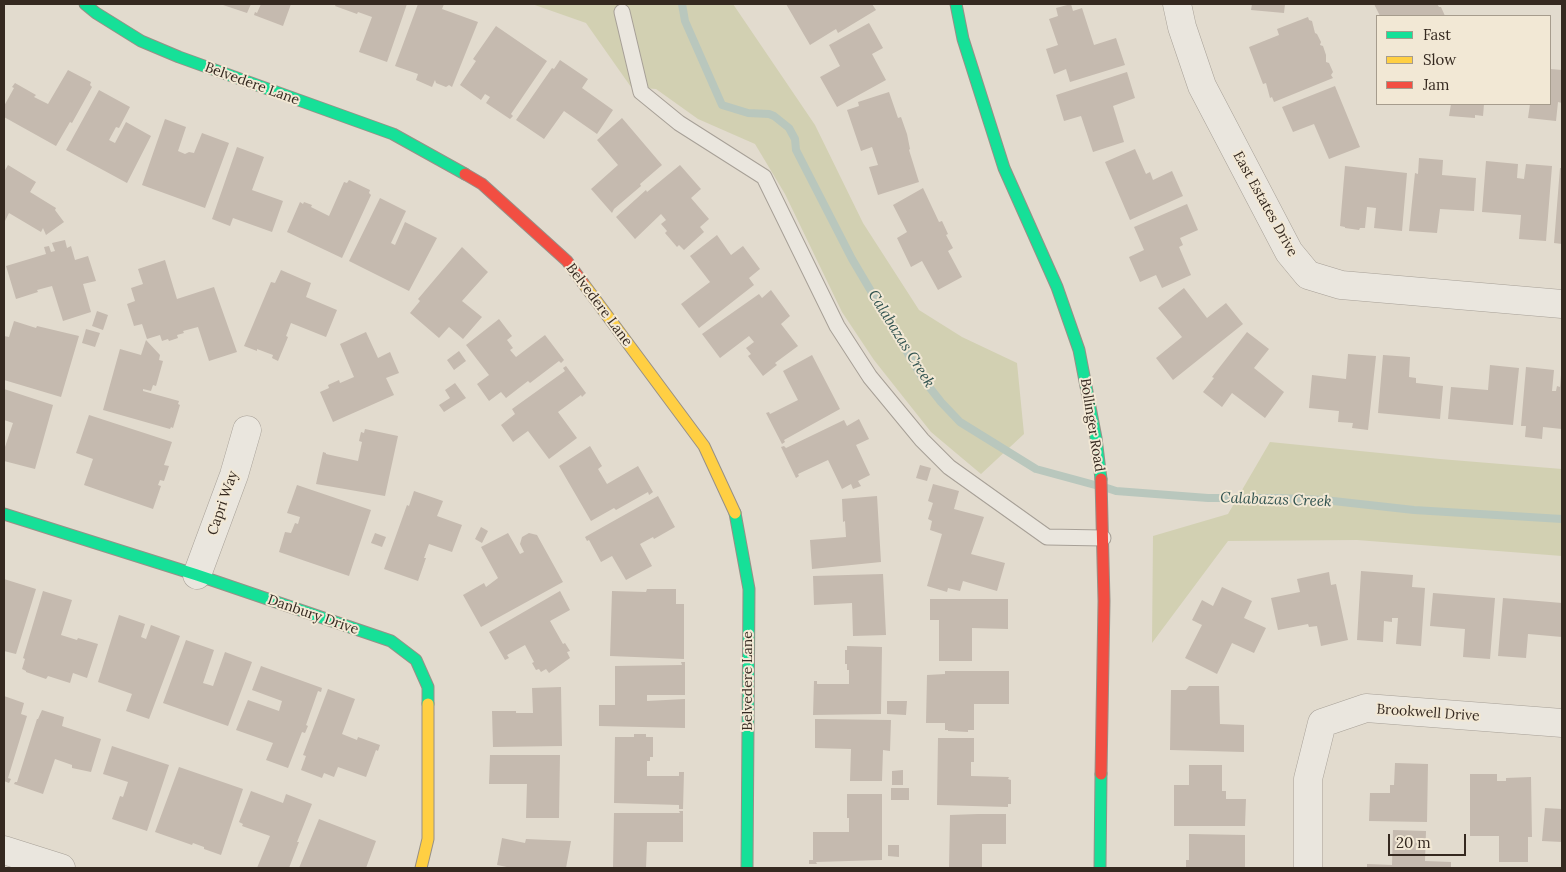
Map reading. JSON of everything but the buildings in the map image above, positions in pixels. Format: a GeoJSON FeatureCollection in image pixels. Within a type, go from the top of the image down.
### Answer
{"type":"FeatureCollection","features":[{"type":"Feature","properties":{"kind":"street","name":"Belvedere Lane"},"geometry":{"type":"LineString","coordinates":[[85,4],[141,41],[179,57],[393,134],[482,184],[567,262],[704,446],[736,515],[749,589],[747,868]]}},
{"type":"Feature","properties":{"kind":"street","name":"Bollinger Road"},"geometry":{"type":"LineString","coordinates":[[956,4],[963,39],[1004,168],[1057,287],[1079,350],[1096,438],[1103,531],[1104,601],[1100,868]]}},
{"type":"Feature","properties":{"kind":"street","name":"East Estates Drive"},"geometry":{"type":"LineString","coordinates":[[1177,4],[1182,27],[1202,86],[1289,252],[1308,275],[1341,285],[1562,304]]}},
{"type":"Feature","properties":{"kind":"street","name":"Capri Way"},"geometry":{"type":"LineString","coordinates":[[197,575],[234,474],[247,430]]}},
{"type":"Feature","properties":{"kind":"street","name":"Danbury Drive"},"geometry":{"type":"LineString","coordinates":[[4,514],[197,575],[391,641],[416,660],[428,686],[428,839],[421,868]]}},
{"type":"Feature","properties":{"kind":"street","name":"Brookwell Drive"},"geometry":{"type":"LineString","coordinates":[[1308,868],[1308,779],[1322,723],[1366,708],[1562,723]]}},
{"type":"Feature","properties":{"kind":"street"},"geometry":{"type":"LineString","coordinates":[[4,850],[61,868]]}},
{"type":"Feature","properties":{"kind":"lane"},"geometry":{"type":"LineString","coordinates":[[622,12],[641,92],[680,123],[764,177],[837,326],[870,377],[922,440],[949,467],[1047,537],[1103,531]]}},
{"type":"Feature","properties":{"kind":"shaded area"},"geometry":{"type":"Polygon","coordinates":[[[532,4],[733,4],[815,125],[863,223],[919,310],[962,337],[1017,363],[1024,434],[981,474],[931,432],[874,360],[842,312],[785,194],[755,144],[698,119],[656,89],[631,87],[586,23],[532,4]]]}},
{"type":"Feature","properties":{"kind":"shaded area"},"geometry":{"type":"Polygon","coordinates":[[[1270,442],[1562,469],[1562,556],[1357,540],[1228,541],[1152,643],[1153,536],[1228,514],[1270,442]]]}},
{"type":"Feature","properties":{"kind":"waterway","name":"Calabazas Creek"},"geometry":{"type":"LineString","coordinates":[[682,4],[685,21],[722,105],[748,113],[769,114],[789,128],[795,139],[796,150],[852,259],[923,379],[941,402],[960,422],[1036,469],[1095,485]]}},
{"type":"Feature","properties":{"kind":"waterway","name":"Calabazas Creek"},"geometry":{"type":"LineString","coordinates":[[1107,488],[1116,491],[1208,498],[1324,500],[1414,510],[1562,519]]}},
{"type":"Feature","properties":{"kind":"traffic: fast"},"geometry":{"type":"LineString","coordinates":[[85,4],[141,41],[179,57],[393,134],[465,174]]}},
{"type":"Feature","properties":{"kind":"traffic: fast"},"geometry":{"type":"LineString","coordinates":[[956,4],[963,39],[1004,168],[1057,287],[1079,350],[1096,438],[1101,479]]}},
{"type":"Feature","properties":{"kind":"traffic: fast"},"geometry":{"type":"LineString","coordinates":[[735,513],[749,589],[747,868]]}},
{"type":"Feature","properties":{"kind":"traffic: fast"},"geometry":{"type":"LineString","coordinates":[[4,514],[197,575],[391,641],[416,660],[428,687],[428,704]]}},
{"type":"Feature","properties":{"kind":"traffic: fast"},"geometry":{"type":"LineString","coordinates":[[1100,868],[1101,774]]}},
{"type":"Feature","properties":{"kind":"traffic: slow"},"geometry":{"type":"LineString","coordinates":[[583,283],[704,446],[735,513]]}},
{"type":"Feature","properties":{"kind":"traffic: slow"},"geometry":{"type":"LineString","coordinates":[[421,868],[428,839],[428,704]]}},
{"type":"Feature","properties":{"kind":"traffic: jam"},"geometry":{"type":"LineString","coordinates":[[465,174],[482,184],[567,261],[583,283]]}},
{"type":"Feature","properties":{"kind":"traffic: jam"},"geometry":{"type":"LineString","coordinates":[[1101,479],[1104,601],[1101,774]]}}]}
